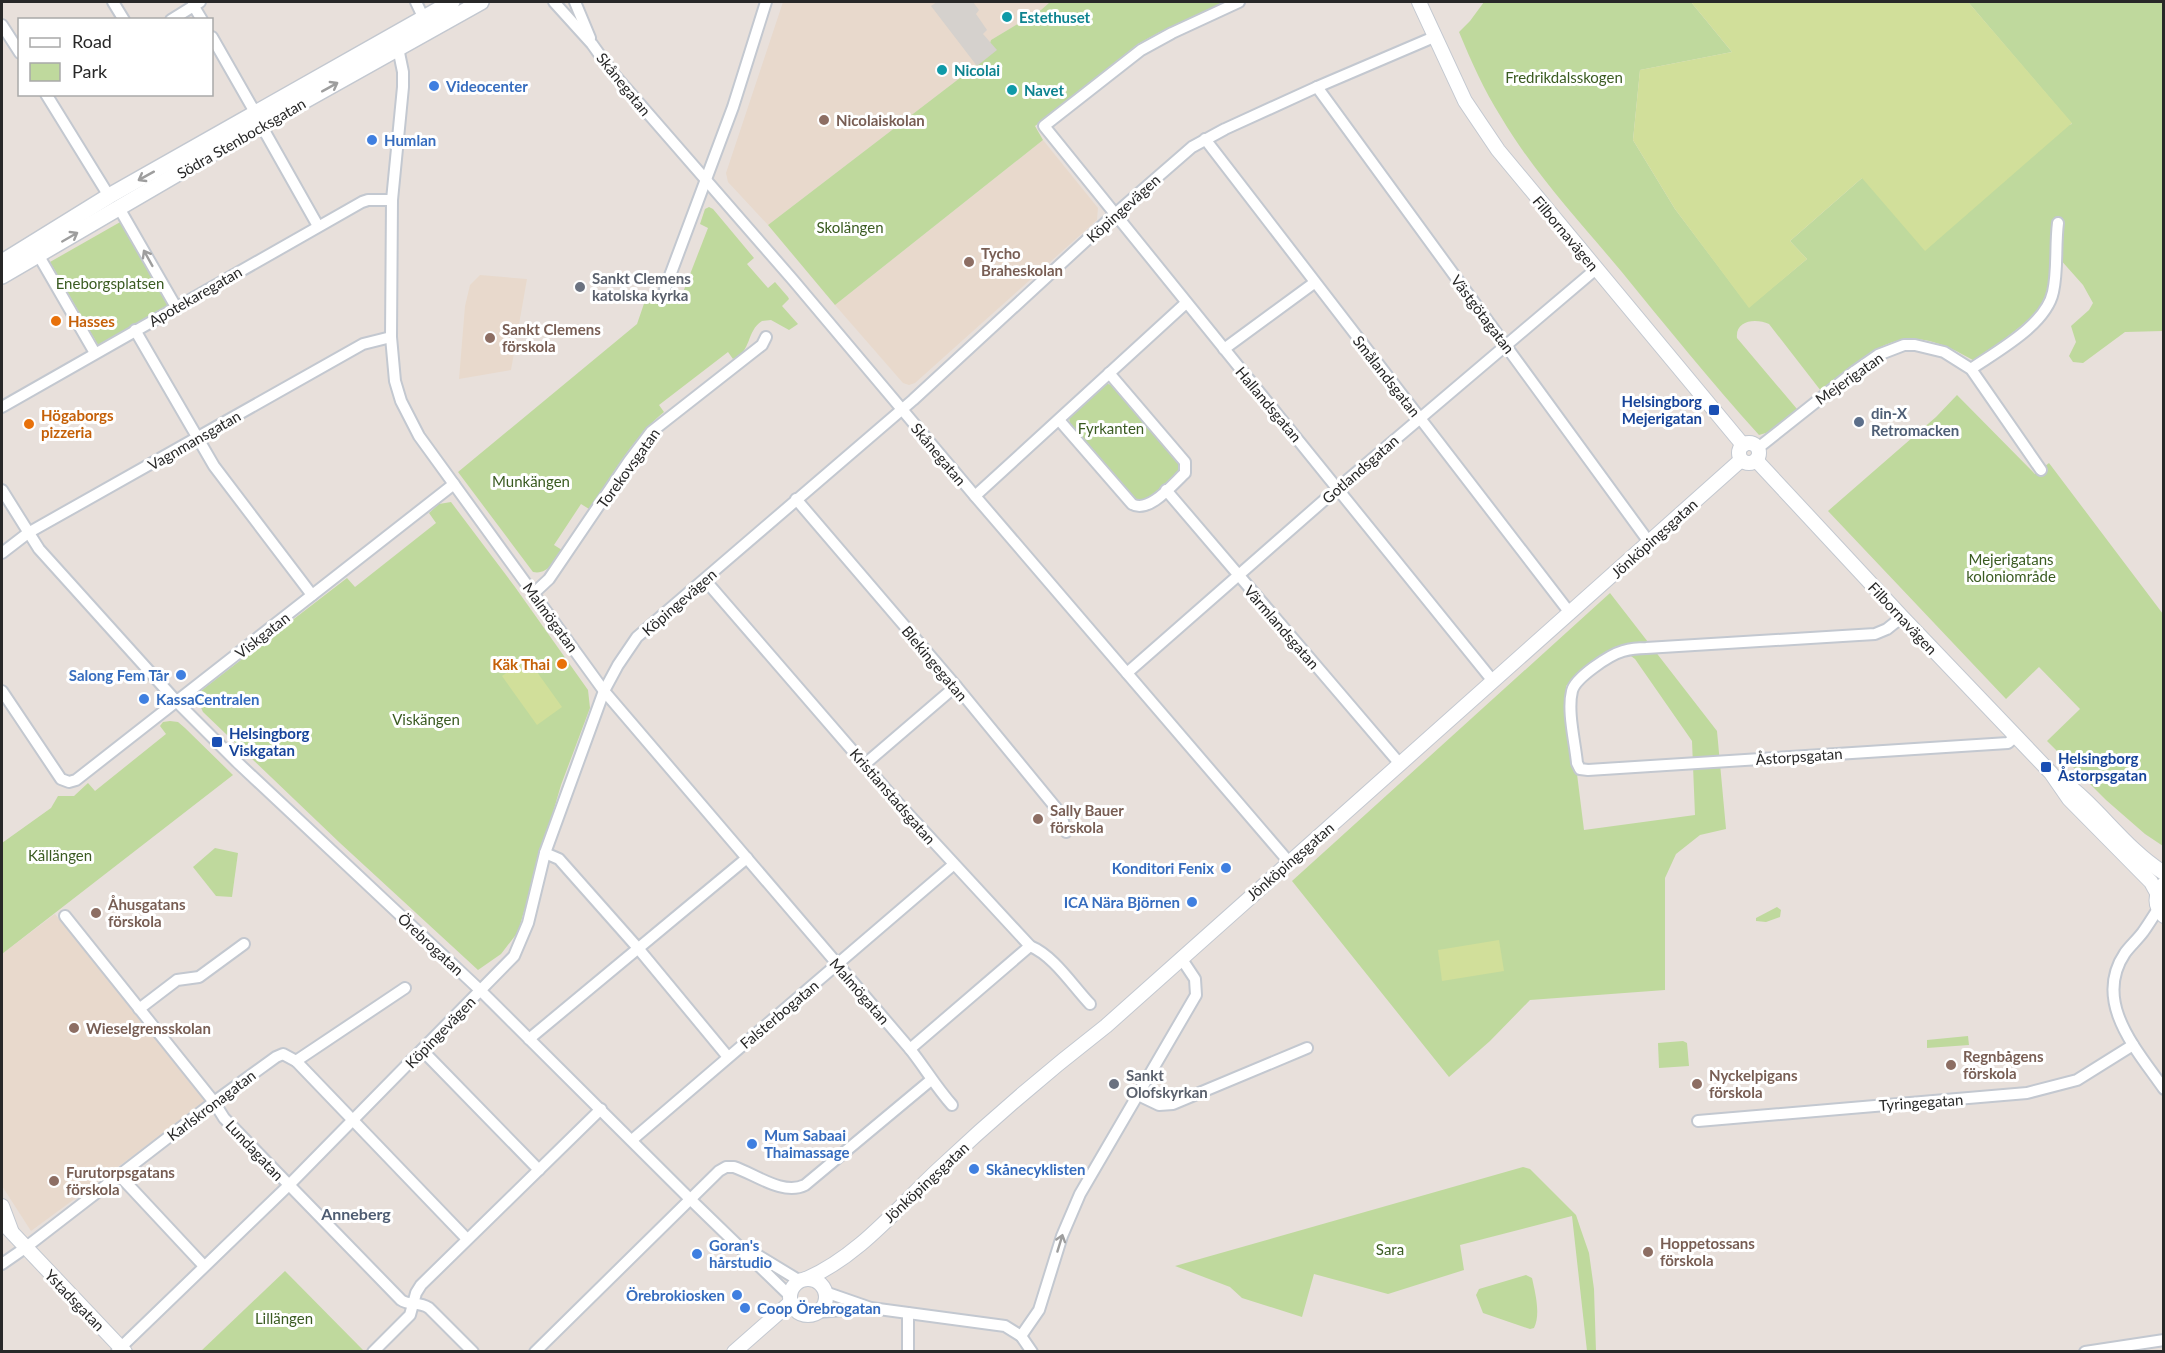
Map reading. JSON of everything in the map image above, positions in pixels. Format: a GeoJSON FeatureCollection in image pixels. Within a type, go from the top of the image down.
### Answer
{"type":"FeatureCollection","features":[{"type":"Feature","properties":{"kind":"main road","name":"Södra Stenbocksgatan"},"geometry":{"type":"LineString","coordinates":[[427,24],[452,2]]}},
{"type":"Feature","properties":{"kind":"main road","name":"Södra Stenbocksgatan"},"geometry":{"type":"LineString","coordinates":[[2,264],[120,208],[259,120],[427,24],[481,2]]}},
{"type":"Feature","properties":{"kind":"main road","name":"Södra Stenbocksgatan"},"geometry":{"type":"LineString","coordinates":[[35,249],[109,196],[259,120]]}},
{"type":"Feature","properties":{"kind":"street"},"geometry":{"type":"LineString","coordinates":[[113,2],[123,18]]}},
{"type":"Feature","properties":{"kind":"street"},"geometry":{"type":"LineString","coordinates":[[416,2],[427,24]]}},
{"type":"Feature","properties":{"kind":"street","name":"Skånegatan"},"geometry":{"type":"LineString","coordinates":[[554,2],[1290,862]]}},
{"type":"Feature","properties":{"kind":"street","name":"Skånegatan"},"geometry":{"type":"LineString","coordinates":[[575,2],[592,44]]}},
{"type":"Feature","properties":{"kind":"street"},"geometry":{"type":"LineString","coordinates":[[665,290],[733,107],[766,2]]}},
{"type":"Feature","properties":{"kind":"street","name":"Hallandsgatan"},"geometry":{"type":"LineString","coordinates":[[1239,2],[1141,50],[1044,126],[1493,681]]}},
{"type":"Feature","properties":{"kind":"street","name":"Filbornavägen"},"geometry":{"type":"LineString","coordinates":[[1419,2],[1454,80],[1479,123],[1518,176],[1743,445]]}},
{"type":"Feature","properties":{"kind":"street"},"geometry":{"type":"LineString","coordinates":[[174,18],[196,3],[201,18]]}},
{"type":"Feature","properties":{"kind":"street"},"geometry":{"type":"LineString","coordinates":[[2,25],[18,50]]}},
{"type":"Feature","properties":{"kind":"street","name":"Köpingevägen"},"geometry":{"type":"LineString","coordinates":[[121,1350],[353,1121],[518,949],[528,923],[545,853],[604,691],[637,637],[902,410],[1115,214],[1192,147],[1317,87],[1434,36]]}},
{"type":"Feature","properties":{"kind":"street"},"geometry":{"type":"LineString","coordinates":[[213,39],[318,226]]}},
{"type":"Feature","properties":{"kind":"street","name":"Malmögatan"},"geometry":{"type":"LineString","coordinates":[[396,42],[403,72],[403,87],[392,200],[391,338],[396,381],[401,401],[419,436],[604,691],[910,1049],[927,1070],[931,1080],[952,1105]]}},
{"type":"Feature","properties":{"kind":"street","name":"Västgötagatan"},"geometry":{"type":"LineString","coordinates":[[1317,87],[1403,208],[1649,542]]}},
{"type":"Feature","properties":{"kind":"street"},"geometry":{"type":"LineString","coordinates":[[50,96],[109,196]]}},
{"type":"Feature","properties":{"kind":"street","name":"Smålandsgatan"},"geometry":{"type":"LineString","coordinates":[[1205,139],[1570,613]]}},
{"type":"Feature","properties":{"kind":"street","name":"Apotekaregatan"},"geometry":{"type":"LineString","coordinates":[[2,407],[362,202],[392,200]]}},
{"type":"Feature","properties":{"kind":"street"},"geometry":{"type":"LineString","coordinates":[[120,208],[176,307]]}},
{"type":"Feature","properties":{"kind":"street"},"geometry":{"type":"LineString","coordinates":[[1971,369],[2023,332],[2047,307],[2054,289],[2058,223]]}},
{"type":"Feature","properties":{"kind":"street"},"geometry":{"type":"LineString","coordinates":[[35,249],[95,353]]}},
{"type":"Feature","properties":{"kind":"street","name":"Gotlandsgatan"},"geometry":{"type":"LineString","coordinates":[[1127,673],[1420,417],[1596,268]]}},
{"type":"Feature","properties":{"kind":"street"},"geometry":{"type":"LineString","coordinates":[[1224,349],[1314,283]]}},
{"type":"Feature","properties":{"kind":"street"},"geometry":{"type":"LineString","coordinates":[[975,496],[1186,303]]}},
{"type":"Feature","properties":{"kind":"street"},"geometry":{"type":"LineString","coordinates":[[135,330],[215,468],[312,595]]}},
{"type":"Feature","properties":{"kind":"street","name":"Torekovsgatan"},"geometry":{"type":"LineString","coordinates":[[534,593],[549,579],[651,432],[762,345],[766,337]]}},
{"type":"Feature","properties":{"kind":"street","name":"Vagnmansgatan"},"geometry":{"type":"LineString","coordinates":[[2,553],[28,533],[363,344],[391,338]]}},
{"type":"Feature","properties":{"kind":"street","name":"Mejerigatan"},"geometry":{"type":"LineString","coordinates":[[1757,454],[1855,371],[1878,355],[1908,345],[1936,349],[1954,357],[1971,369],[2041,470]]}},
{"type":"Feature","properties":{"kind":"street"},"geometry":{"type":"LineString","coordinates":[[1059,420],[1132,504],[1140,507],[1147,506],[1185,473],[1185,462],[1109,373]]}},
{"type":"Feature","properties":{"kind":"street"},"geometry":{"type":"LineString","coordinates":[[1751,443],[1757,454],[1749,464],[1741,460],[1739,452],[1743,445],[1751,443]]}},
{"type":"Feature","properties":{"kind":"street","name":"Filbornavägen"},"geometry":{"type":"LineString","coordinates":[[1757,454],[1902,618],[2015,737],[2051,773],[2076,791],[2147,862],[2163,873]]}},
{"type":"Feature","properties":{"kind":"street","name":"Jönköpingsgatan"},"geometry":{"type":"LineString","coordinates":[[803,1280],[823,1272],[839,1261],[879,1227],[939,1169],[1051,1069],[1106,1026],[1741,460]]}},
{"type":"Feature","properties":{"kind":"street","name":"Viskgatan"},"geometry":{"type":"LineString","coordinates":[[11,707],[61,779],[69,782],[76,780],[454,484]]}},
{"type":"Feature","properties":{"kind":"street","name":"Örebrogatan"},"geometry":{"type":"LineString","coordinates":[[2,490],[28,533],[51,563],[177,702],[237,762],[480,990],[791,1299]]}},
{"type":"Feature","properties":{"kind":"street","name":"Värmlandsgatan"},"geometry":{"type":"LineString","coordinates":[[1166,490],[1400,764]]}},
{"type":"Feature","properties":{"kind":"street","name":"Blekingegatan"},"geometry":{"type":"LineString","coordinates":[[796,499],[956,686],[1061,814],[1066,832]]}},
{"type":"Feature","properties":{"kind":"street","name":"Kristianstadsgatan"},"geometry":{"type":"LineString","coordinates":[[705,580],[953,865],[1030,946],[1040,950],[1090,1004]]}},
{"type":"Feature","properties":{"kind":"street","name":"Åstorpsgatan"},"geometry":{"type":"LineString","coordinates":[[1902,618],[1887,629],[1875,634],[1631,649],[1621,652],[1575,682],[1572,689],[1571,710],[1577,763],[1580,769],[2008,743],[2015,737]]}},
{"type":"Feature","properties":{"kind":"street"},"geometry":{"type":"LineString","coordinates":[[865,764],[956,686]]}},
{"type":"Feature","properties":{"kind":"street"},"geometry":{"type":"LineString","coordinates":[[2,691],[11,707],[2,714]]}},
{"type":"Feature","properties":{"kind":"street","name":"Filbornavägen"},"geometry":{"type":"LineString","coordinates":[[2051,773],[2069,799],[2160,889]]}},
{"type":"Feature","properties":{"kind":"street"},"geometry":{"type":"LineString","coordinates":[[545,853],[560,859],[728,1057]]}},
{"type":"Feature","properties":{"kind":"street"},"geometry":{"type":"LineString","coordinates":[[529,1039],[747,858]]}},
{"type":"Feature","properties":{"kind":"street","name":"Falsterbogatan"},"geometry":{"type":"LineString","coordinates":[[632,1140],[953,865]]}},
{"type":"Feature","properties":{"kind":"street"},"geometry":{"type":"LineString","coordinates":[[2160,889],[2162,916],[2125,954],[2118,967],[2114,989],[2117,1015],[2133,1045],[2163,1089]]}},
{"type":"Feature","properties":{"kind":"street","name":"Lundagatan"},"geometry":{"type":"LineString","coordinates":[[65,916],[214,1102],[224,1118],[404,1303],[414,1302],[429,1308],[473,1352]]}},
{"type":"Feature","properties":{"kind":"street"},"geometry":{"type":"LineString","coordinates":[[140,1009],[177,980],[199,977],[244,944]]}},
{"type":"Feature","properties":{"kind":"street"},"geometry":{"type":"LineString","coordinates":[[910,1049],[1030,946]]}},
{"type":"Feature","properties":{"kind":"street"},"geometry":{"type":"LineString","coordinates":[[1022,1336],[1036,1318],[1070,1213],[1196,995],[1195,978],[1181,958]]}},
{"type":"Feature","properties":{"kind":"street"},"geometry":{"type":"LineString","coordinates":[[405,988],[296,1061],[467,1239]]}},
{"type":"Feature","properties":{"kind":"street","name":"Tyringegatan"},"geometry":{"type":"LineString","coordinates":[[1698,1120],[2027,1094],[2077,1080],[2133,1045]]}},
{"type":"Feature","properties":{"kind":"street"},"geometry":{"type":"LineString","coordinates":[[1138,1095],[1159,1105],[1172,1104],[1307,1048]]}},
{"type":"Feature","properties":{"kind":"street"},"geometry":{"type":"LineString","coordinates":[[422,1050],[539,1170]]}},
{"type":"Feature","properties":{"kind":"street","name":"Karlskronagatan"},"geometry":{"type":"LineString","coordinates":[[2,1264],[276,1057],[283,1054],[296,1061]]}},
{"type":"Feature","properties":{"kind":"street"},"geometry":{"type":"LineString","coordinates":[[535,1352],[719,1171],[730,1167],[788,1189],[802,1187],[931,1080]]}},
{"type":"Feature","properties":{"kind":"street"},"geometry":{"type":"LineString","coordinates":[[373,1352],[410,1315],[416,1293],[421,1285],[601,1108]]}},
{"type":"Feature","properties":{"kind":"street"},"geometry":{"type":"LineString","coordinates":[[119,1175],[204,1266]]}},
{"type":"Feature","properties":{"kind":"street"},"geometry":{"type":"LineString","coordinates":[[2,1206],[12,1232]]}},
{"type":"Feature","properties":{"kind":"street"},"geometry":{"type":"LineString","coordinates":[[2,1222],[12,1232]]}},
{"type":"Feature","properties":{"kind":"street","name":"Ystadsgatan"},"geometry":{"type":"LineString","coordinates":[[12,1232],[121,1350]]}},
{"type":"Feature","properties":{"kind":"street","name":"Örebrogatan"},"geometry":{"type":"LineString","coordinates":[[734,1240],[803,1280]]}},
{"type":"Feature","properties":{"kind":"street","name":"Jönköpingsgatan"},"geometry":{"type":"LineString","coordinates":[[824,1289],[839,1261]]}},
{"type":"Feature","properties":{"kind":"street"},"geometry":{"type":"LineString","coordinates":[[734,1352],[772,1319],[791,1299],[795,1285],[803,1280],[818,1282],[824,1289],[871,1308]]}},
{"type":"Feature","properties":{"kind":"street"},"geometry":{"type":"LineString","coordinates":[[819,1312],[825,1303],[824,1289]]}},
{"type":"Feature","properties":{"kind":"street"},"geometry":{"type":"LineString","coordinates":[[791,1299],[794,1308],[802,1314]]}},
{"type":"Feature","properties":{"kind":"street"},"geometry":{"type":"LineString","coordinates":[[772,1319],[871,1308],[999,1325],[1022,1336],[1032,1352]]}},
{"type":"Feature","properties":{"kind":"street"},"geometry":{"type":"LineString","coordinates":[[908,1313],[909,1352]]}},
{"type":"Feature","properties":{"kind":"street"},"geometry":{"type":"LineString","coordinates":[[2085,1352],[2163,1340]]}},
{"type":"Feature","properties":{"kind":"shaded area","name":"Nicolaiskolan"},"geometry":{"type":"Polygon","coordinates":[[[783,2],[1050,2],[1041,10],[991,40],[986,55],[969,71],[768,225],[728,182],[726,173],[783,2]]]}},
{"type":"Feature","properties":{"kind":"shaded area"},"geometry":{"type":"Polygon","coordinates":[[[937,2],[973,2],[979,10],[976,14],[987,30],[983,34],[997,50],[977,66],[931,6],[937,2]]]}},
{"type":"Feature","properties":{"kind":"shaded area","name":"Tycho Braheskolan"},"geometry":{"type":"Polygon","coordinates":[[[1043,140],[1098,208],[1097,220],[915,383],[909,385],[903,383],[835,305],[1043,140]]]}},
{"type":"Feature","properties":{"kind":"shaded area","name":"Sankt Clemens förskola"},"geometry":{"type":"Polygon","coordinates":[[[480,275],[527,279],[511,370],[459,379],[465,306],[470,285],[480,275]]]}},
{"type":"Feature","properties":{"kind":"shaded area","name":"Wieselgrensskolan"},"geometry":{"type":"Polygon","coordinates":[[[55,914],[207,1101],[31,1231],[2,1186],[2,954],[55,914]]]}},
{"type":"Feature","properties":{"kind":"green space","name":"Skolängen"},"geometry":{"type":"Polygon","coordinates":[[[1050,2],[1226,2],[1138,44],[1035,126],[1043,140],[835,305],[768,225],[969,71],[986,55],[991,40],[1041,10],[1050,2]]]}},
{"type":"Feature","properties":{"kind":"green space","name":"Fredrikdalsskogen"},"geometry":{"type":"Polygon","coordinates":[[[1484,2],[1691,2],[1732,52],[1640,70],[1633,140],[1675,209],[1749,307],[1807,259],[1790,241],[1862,178],[2072,124],[1968,2],[2163,2],[2163,331],[2125,332],[2083,363],[2073,362],[2069,356],[2076,342],[2071,326],[2089,310],[2093,303],[2083,285],[2059,258],[2048,296],[2037,313],[1976,362],[1951,348],[1929,341],[1910,339],[1893,342],[1876,349],[1821,391],[1769,324],[1758,321],[1747,322],[1739,327],[1737,338],[1797,409],[1769,432],[1759,435],[1558,197],[1514,138],[1483,86],[1459,32],[1484,2]]]}},
{"type":"Feature","properties":{"kind":"green space"},"geometry":{"type":"Polygon","coordinates":[[[1691,2],[1968,2],[2072,123],[1925,251],[1862,178],[1790,241],[1807,259],[1749,308],[1675,209],[1633,140],[1640,70],[1732,52],[1691,2]]]}},
{"type":"Feature","properties":{"kind":"green space","name":"Munkängen"},"geometry":{"type":"Polygon","coordinates":[[[709,207],[754,258],[747,264],[768,288],[775,282],[788,297],[789,299],[782,306],[798,324],[789,330],[771,320],[762,321],[753,330],[746,347],[739,356],[733,359],[728,352],[659,405],[664,412],[642,433],[589,509],[581,504],[554,545],[562,550],[553,563],[543,571],[533,572],[458,472],[637,324],[647,295],[661,297],[674,292],[682,295],[708,228],[700,224],[705,209],[709,207]]]}},
{"type":"Feature","properties":{"kind":"green space","name":"Eneborgsplatsen"},"geometry":{"type":"Polygon","coordinates":[[[122,221],[169,305],[98,345],[50,262],[122,221]]]}},
{"type":"Feature","properties":{"kind":"green space","name":"Fyrkanten"},"geometry":{"type":"Polygon","coordinates":[[[1104,383],[1112,385],[1179,462],[1180,470],[1146,501],[1136,501],[1070,426],[1069,416],[1104,383]]]}},
{"type":"Feature","properties":{"kind":"green space","name":"Mejerigatans koloniområde"},"geometry":{"type":"Polygon","coordinates":[[[1957,395],[2035,474],[2049,463],[2163,614],[2163,846],[2145,834],[2106,800],[2047,741],[2080,709],[2039,667],[2006,699],[1828,511],[1936,417],[1957,395]]]}},
{"type":"Feature","properties":{"kind":"green space","name":"Viskängen"},"geometry":{"type":"Polygon","coordinates":[[[451,502],[588,690],[590,708],[561,785],[518,932],[501,954],[478,970],[340,843],[203,712],[200,701],[202,690],[347,578],[355,587],[436,523],[429,513],[439,504],[451,502]]]}},
{"type":"Feature","properties":{"kind":"green space"},"geometry":{"type":"Polygon","coordinates":[[[1610,593],[1717,731],[1726,829],[1700,835],[1676,854],[1665,878],[1665,990],[1530,1000],[1490,1041],[1449,1077],[1292,881],[1610,593]],[[1617,646],[1600,656],[1566,686],[1584,830],[1695,815],[1692,741],[1635,659],[1617,646]]]}},
{"type":"Feature","properties":{"kind":"green space"},"geometry":{"type":"Polygon","coordinates":[[[527,658],[562,707],[537,725],[502,676],[527,658]]]}},
{"type":"Feature","properties":{"kind":"green space","name":"Källängen"},"geometry":{"type":"Polygon","coordinates":[[[163,722],[178,722],[185,728],[233,775],[2,954],[2,843],[51,808],[58,796],[74,796],[88,783],[95,791],[166,734],[160,726],[163,722]]]}},
{"type":"Feature","properties":{"kind":"green space"},"geometry":{"type":"Polygon","coordinates":[[[215,848],[238,853],[232,897],[216,896],[193,867],[215,848]]]}},
{"type":"Feature","properties":{"kind":"green space"},"geometry":{"type":"Polygon","coordinates":[[[1777,907],[1781,910],[1780,917],[1766,922],[1756,921],[1756,918],[1777,907]]]}},
{"type":"Feature","properties":{"kind":"green space"},"geometry":{"type":"Polygon","coordinates":[[[1499,940],[1504,971],[1442,981],[1438,950],[1499,940]]]}},
{"type":"Feature","properties":{"kind":"green space"},"geometry":{"type":"Polygon","coordinates":[[[1968,1036],[1969,1045],[1927,1048],[1927,1040],[1968,1036]]]}},
{"type":"Feature","properties":{"kind":"green space"},"geometry":{"type":"Polygon","coordinates":[[[1683,1041],[1687,1043],[1689,1066],[1659,1068],[1658,1043],[1683,1041]]]}},
{"type":"Feature","properties":{"kind":"green space","name":"Sara"},"geometry":{"type":"Polygon","coordinates":[[[1523,1167],[1530,1169],[1576,1215],[1589,1253],[1594,1289],[1596,1351],[1587,1351],[1572,1216],[1460,1245],[1464,1270],[1388,1294],[1314,1274],[1302,1317],[1242,1298],[1230,1287],[1175,1266],[1523,1167]]]}},
{"type":"Feature","properties":{"kind":"green space","name":"Lillängen"},"geometry":{"type":"Polygon","coordinates":[[[285,1271],[364,1351],[201,1351],[285,1271]]]}},
{"type":"Feature","properties":{"kind":"green space"},"geometry":{"type":"Polygon","coordinates":[[[1526,1275],[1532,1278],[1536,1296],[1537,1316],[1534,1328],[1530,1329],[1483,1313],[1476,1295],[1479,1289],[1526,1275]]]}},
{"type":"Feature","properties":{"kind":"place","name":"Estethuset"},"geometry":{"type":"Point","coordinates":[1007,17]}},
{"type":"Feature","properties":{"kind":"place","name":"Nicolai"},"geometry":{"type":"Point","coordinates":[942,70]}},
{"type":"Feature","properties":{"kind":"place","name":"Videocenter"},"geometry":{"type":"Point","coordinates":[434,86]}},
{"type":"Feature","properties":{"kind":"place","name":"Navet"},"geometry":{"type":"Point","coordinates":[1012,90]}},
{"type":"Feature","properties":{"kind":"place","name":"Nicolaiskolan"},"geometry":{"type":"Point","coordinates":[824,120]}},
{"type":"Feature","properties":{"kind":"place","name":"Humlan"},"geometry":{"type":"Point","coordinates":[372,140]}},
{"type":"Feature","properties":{"kind":"place","name":"Tycho Braheskolan"},"geometry":{"type":"Point","coordinates":[969,262]}},
{"type":"Feature","properties":{"kind":"place","name":"Sankt Clemens katolska kyrka"},"geometry":{"type":"Point","coordinates":[580,287]}},
{"type":"Feature","properties":{"kind":"place","name":"Hasses"},"geometry":{"type":"Point","coordinates":[56,321]}},
{"type":"Feature","properties":{"kind":"place","name":"Sankt Clemens förskola"},"geometry":{"type":"Point","coordinates":[490,338]}},
{"type":"Feature","properties":{"kind":"place","name":"Helsingborg Mejerigatan"},"geometry":{"type":"Point","coordinates":[1714,410]}},
{"type":"Feature","properties":{"kind":"place","name":"din-X Retromacken"},"geometry":{"type":"Point","coordinates":[1859,422]}},
{"type":"Feature","properties":{"kind":"place","name":"Högaborgs pizzeria"},"geometry":{"type":"Point","coordinates":[29,424]}},
{"type":"Feature","properties":{"kind":"place","name":"Käk Thai"},"geometry":{"type":"Point","coordinates":[562,664]}},
{"type":"Feature","properties":{"kind":"place","name":"Salong Fem Tår"},"geometry":{"type":"Point","coordinates":[181,675]}},
{"type":"Feature","properties":{"kind":"place","name":"KassaCentralen"},"geometry":{"type":"Point","coordinates":[144,699]}},
{"type":"Feature","properties":{"kind":"place","name":"Helsingborg Viskgatan"},"geometry":{"type":"Point","coordinates":[217,742]}},
{"type":"Feature","properties":{"kind":"place","name":"Helsingborg Åstorpsgatan"},"geometry":{"type":"Point","coordinates":[2046,767]}},
{"type":"Feature","properties":{"kind":"place","name":"Sally Bauer förskola"},"geometry":{"type":"Point","coordinates":[1038,819]}},
{"type":"Feature","properties":{"kind":"place","name":"Konditori Fenix"},"geometry":{"type":"Point","coordinates":[1226,868]}},
{"type":"Feature","properties":{"kind":"place","name":"ICA Nära Björnen"},"geometry":{"type":"Point","coordinates":[1192,902]}},
{"type":"Feature","properties":{"kind":"place","name":"Åhusgatans förskola"},"geometry":{"type":"Point","coordinates":[96,913]}},
{"type":"Feature","properties":{"kind":"place","name":"Wieselgrensskolan"},"geometry":{"type":"Point","coordinates":[74,1028]}},
{"type":"Feature","properties":{"kind":"place","name":"Regnbågens förskola"},"geometry":{"type":"Point","coordinates":[1951,1065]}},
{"type":"Feature","properties":{"kind":"place","name":"Sankt Olofskyrkan"},"geometry":{"type":"Point","coordinates":[1114,1084]}},
{"type":"Feature","properties":{"kind":"place","name":"Nyckelpigans förskola"},"geometry":{"type":"Point","coordinates":[1697,1084]}},
{"type":"Feature","properties":{"kind":"place","name":"Mum Sabaai Thaimassage"},"geometry":{"type":"Point","coordinates":[752,1144]}},
{"type":"Feature","properties":{"kind":"place","name":"Skånecyklisten"},"geometry":{"type":"Point","coordinates":[974,1169]}},
{"type":"Feature","properties":{"kind":"place","name":"Furutorpsgatans förskola"},"geometry":{"type":"Point","coordinates":[54,1181]}},
{"type":"Feature","properties":{"kind":"place","name":"Hoppetossans förskola"},"geometry":{"type":"Point","coordinates":[1648,1252]}},
{"type":"Feature","properties":{"kind":"place","name":"Goran's hårstudio"},"geometry":{"type":"Point","coordinates":[697,1254]}},
{"type":"Feature","properties":{"kind":"place","name":"Örebrokiosken"},"geometry":{"type":"Point","coordinates":[737,1295]}},
{"type":"Feature","properties":{"kind":"place","name":"Coop Örebrogatan"},"geometry":{"type":"Point","coordinates":[745,1308]}},
{"type":"Feature","properties":{"kind":"district","name":"Anneberg"},"geometry":{"type":"Point","coordinates":[356,1213]}}]}
